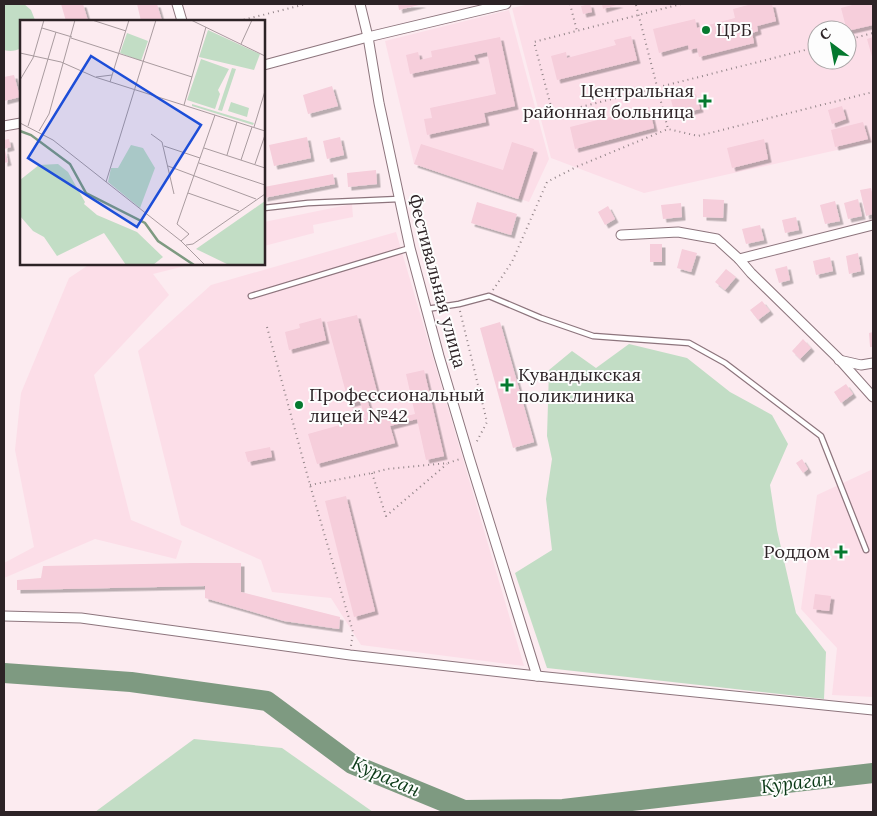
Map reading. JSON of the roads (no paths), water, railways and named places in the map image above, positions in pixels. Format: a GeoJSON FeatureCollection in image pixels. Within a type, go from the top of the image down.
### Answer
{"type":"FeatureCollection","features":[{"type":"Feature","properties":{"kind":"street"},"geometry":{"type":"LineString","coordinates":[[178,4],[182,20]]}},
{"type":"Feature","properties":{"kind":"street","name":"Фестивальная улица"},"geometry":{"type":"LineString","coordinates":[[360,4],[410,248],[439,356],[537,676]]}},
{"type":"Feature","properties":{"kind":"street"},"geometry":{"type":"LineString","coordinates":[[265,65],[368,37],[506,4]]}},
{"type":"Feature","properties":{"kind":"street"},"geometry":{"type":"LineString","coordinates":[[4,126],[20,123]]}},
{"type":"Feature","properties":{"kind":"street"},"geometry":{"type":"LineString","coordinates":[[739,259],[873,224]]}},
{"type":"Feature","properties":{"kind":"street"},"geometry":{"type":"LineString","coordinates":[[621,234],[678,232],[717,239],[839,359],[873,396]]}},
{"type":"Feature","properties":{"kind":"street"},"geometry":{"type":"LineString","coordinates":[[839,359],[861,365],[873,363]]}},
{"type":"Feature","properties":{"kind":"street"},"geometry":{"type":"LineString","coordinates":[[4,616],[81,618],[350,656],[873,710]]}},
{"type":"Feature","properties":{"kind":"lane"},"geometry":{"type":"LineString","coordinates":[[265,208],[308,203],[399,198]]}},
{"type":"Feature","properties":{"kind":"lane"},"geometry":{"type":"LineString","coordinates":[[251,296],[410,248]]}},
{"type":"Feature","properties":{"kind":"lane"},"geometry":{"type":"LineString","coordinates":[[427,309],[459,304],[489,296],[541,318],[593,336],[689,343],[725,363],[821,436],[866,550]]}},
{"type":"Feature","properties":{"kind":"waterway","name":"Кураган"},"geometry":{"type":"LineString","coordinates":[[4,673],[131,682],[267,701],[352,764],[464,810],[563,809],[873,773]]}},
{"type":"Feature","properties":{"kind":"place","name":"ЦРБ"},"geometry":{"type":"Point","coordinates":[706,30]}},
{"type":"Feature","properties":{"kind":"place","name":"Центральная районная больница"},"geometry":{"type":"Point","coordinates":[705,101]}},
{"type":"Feature","properties":{"kind":"place","name":"Кувандыкская поликлиника"},"geometry":{"type":"Point","coordinates":[507,385]}},
{"type":"Feature","properties":{"kind":"place","name":"Профессиональный лицей №42"},"geometry":{"type":"Point","coordinates":[299,405]}},
{"type":"Feature","properties":{"kind":"place","name":"Роддом"},"geometry":{"type":"Point","coordinates":[841,552]}}]}
